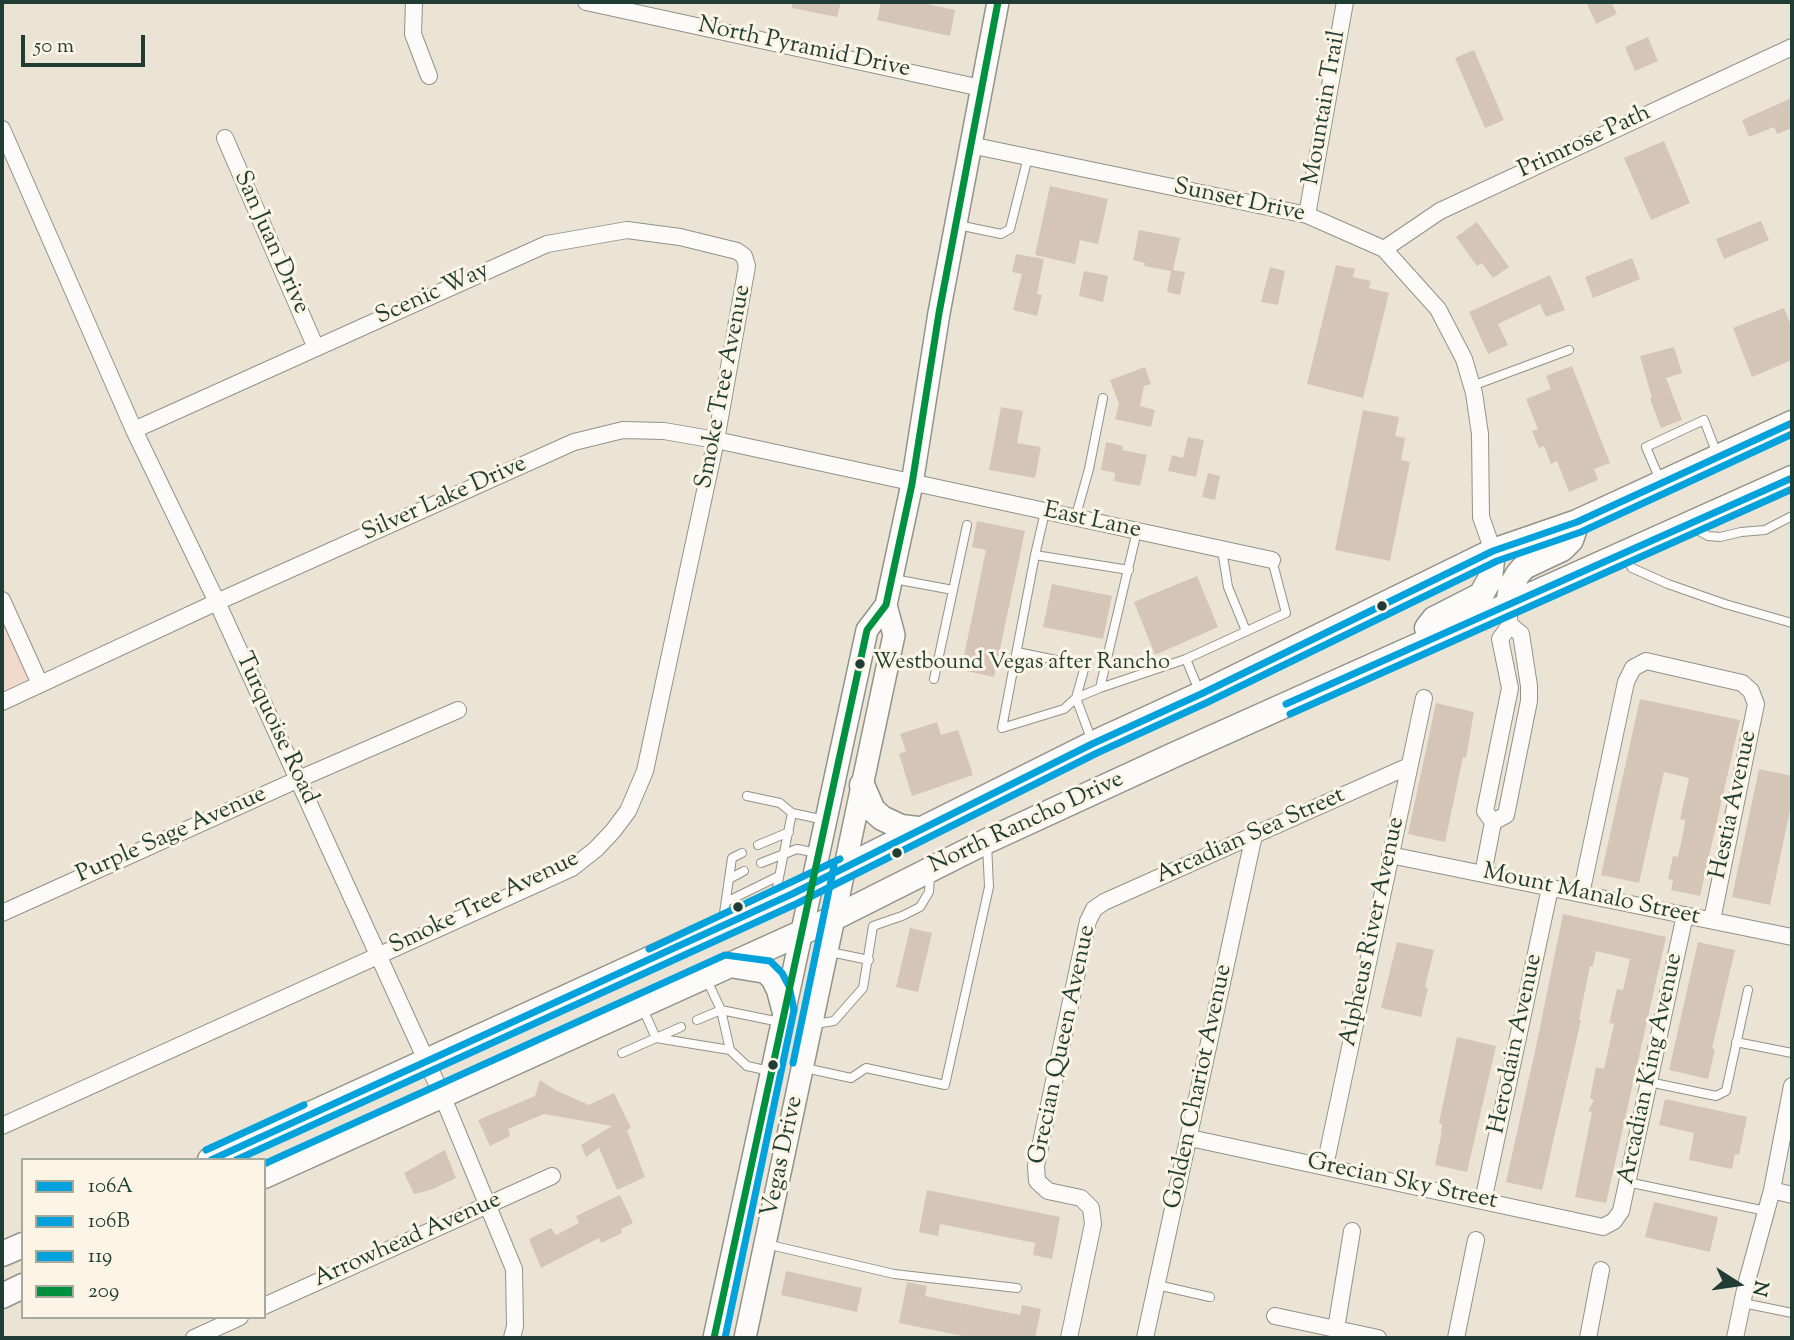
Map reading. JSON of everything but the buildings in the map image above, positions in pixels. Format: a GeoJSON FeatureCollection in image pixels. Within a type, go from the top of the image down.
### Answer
{"type":"FeatureCollection","features":[{"type":"Feature","properties":{"kind":"main road","name":"Vegas Drive"},"geometry":{"type":"LineString","coordinates":[[714,1338],[867,630],[886,605],[912,484],[955,224],[998,2]]}},
{"type":"Feature","properties":{"kind":"main road","name":"North Rancho Drive"},"geometry":{"type":"LineString","coordinates":[[214,1158],[427,1061],[724,914],[774,902],[844,869],[918,829],[1493,551],[1577,522],[1792,423]]}},
{"type":"Feature","properties":{"kind":"main road","name":"North Rancho Drive"},"geometry":{"type":"LineString","coordinates":[[266,1175],[834,918],[868,914],[931,869],[987,841],[1421,643],[1509,615],[1624,554],[1792,478]]}},
{"type":"Feature","properties":{"kind":"main road"},"geometry":{"type":"LineString","coordinates":[[1509,615],[1511,586],[1518,574],[1524,567],[1562,549],[1571,540],[1577,522]]}},
{"type":"Feature","properties":{"kind":"main road"},"geometry":{"type":"LineString","coordinates":[[1421,643],[1428,626],[1434,620],[1481,596],[1490,579],[1493,551]]}},
{"type":"Feature","properties":{"kind":"main road","name":"Vegas Drive"},"geometry":{"type":"LineString","coordinates":[[746,1338],[894,635],[886,605]]}},
{"type":"Feature","properties":{"kind":"main road"},"geometry":{"type":"LineString","coordinates":[[862,785],[873,810],[881,818],[901,827],[918,829]]}},
{"type":"Feature","properties":{"kind":"main road"},"geometry":{"type":"LineString","coordinates":[[729,965],[766,971],[779,990],[783,1016]]}},
{"type":"Feature","properties":{"kind":"main road"},"geometry":{"type":"LineString","coordinates":[[2,1254],[21,1246]]}},
{"type":"Feature","properties":{"kind":"main road"},"geometry":{"type":"LineString","coordinates":[[2,1296],[21,1287]]}},
{"type":"Feature","properties":{"kind":"street"},"geometry":{"type":"LineString","coordinates":[[414,2],[413,34],[429,76]]}},
{"type":"Feature","properties":{"kind":"street","name":"North Pyramid Drive"},"geometry":{"type":"LineString","coordinates":[[586,2],[981,88]]}},
{"type":"Feature","properties":{"kind":"street","name":"Mountain Trail"},"geometry":{"type":"LineString","coordinates":[[1307,215],[1345,2]]}},
{"type":"Feature","properties":{"kind":"street","name":"Primrose Path"},"geometry":{"type":"LineString","coordinates":[[1384,249],[1440,211],[1792,47]]}},
{"type":"Feature","properties":{"kind":"street","name":"Turquoise Road"},"geometry":{"type":"LineString","coordinates":[[2,130],[134,430],[299,779],[442,1096],[514,1269],[515,1326],[512,1338]]}},
{"type":"Feature","properties":{"kind":"street","name":"San Juan Drive"},"geometry":{"type":"LineString","coordinates":[[225,138],[316,348]]}},
{"type":"Feature","properties":{"kind":"street","name":"Sunset Drive"},"geometry":{"type":"LineString","coordinates":[[970,145],[1307,215],[1384,249],[1438,309],[1464,359],[1472,386],[1480,435],[1481,517],[1493,551]]}},
{"type":"Feature","properties":{"kind":"street","name":"Scenic Way"},"geometry":{"type":"LineString","coordinates":[[134,430],[547,244],[626,230],[680,237],[737,251],[744,256]]}},
{"type":"Feature","properties":{"kind":"street","name":"Smoke Tree Avenue"},"geometry":{"type":"LineString","coordinates":[[2,1126],[572,868],[596,849],[628,811],[645,771],[716,440],[747,266],[744,256]]}},
{"type":"Feature","properties":{"kind":"street","name":"Silver Lake Drive"},"geometry":{"type":"LineString","coordinates":[[2,702],[574,442],[623,430],[664,431],[716,440],[912,484]]}},
{"type":"Feature","properties":{"kind":"street","name":"East Lane"},"geometry":{"type":"LineString","coordinates":[[912,484],[1272,560]]}},
{"type":"Feature","properties":{"kind":"street"},"geometry":{"type":"LineString","coordinates":[[2,600],[40,684]]}},
{"type":"Feature","properties":{"kind":"street"},"geometry":{"type":"LineString","coordinates":[[1483,874],[1493,822],[1485,811],[1510,688],[1500,639],[1509,615]]}},
{"type":"Feature","properties":{"kind":"street"},"geometry":{"type":"LineString","coordinates":[[1493,822],[1506,815],[1526,717],[1529,686],[1521,634],[1509,615]]}},
{"type":"Feature","properties":{"kind":"street","name":"Hestia Avenue"},"geometry":{"type":"LineString","coordinates":[[1581,894],[1626,682],[1633,668],[1646,661],[1742,683],[1751,691],[1756,704],[1712,920]]}},
{"type":"Feature","properties":{"kind":"street","name":"Alpheus River Avenue"},"geometry":{"type":"LineString","coordinates":[[1325,1166],[1424,698]]}},
{"type":"Feature","properties":{"kind":"street","name":"Purple Sage Avenue"},"geometry":{"type":"LineString","coordinates":[[2,913],[458,710]]}},
{"type":"Feature","properties":{"kind":"street","name":"Arcadian Sea Street"},"geometry":{"type":"LineString","coordinates":[[1094,909],[1104,902],[1409,766]]}},
{"type":"Feature","properties":{"kind":"street","name":"Golden Chariot Avenue"},"geometry":{"type":"LineString","coordinates":[[1144,1338],[1190,1138],[1254,835]]}},
{"type":"Feature","properties":{"kind":"street","name":"Mount Manalo Street"},"geometry":{"type":"LineString","coordinates":[[1390,855],[1792,937]]}},
{"type":"Feature","properties":{"kind":"street","name":"Herodain Avenue"},"geometry":{"type":"LineString","coordinates":[[1483,1201],[1550,888]]}},
{"type":"Feature","properties":{"kind":"street","name":"Grecian Queen Avenue"},"geometry":{"type":"LineString","coordinates":[[1069,1338],[1093,1224],[1091,1208],[1081,1198],[1048,1191],[1037,1181],[1035,1166],[1088,921],[1094,909]]}},
{"type":"Feature","properties":{"kind":"street","name":"Arcadian King Avenue"},"geometry":{"type":"LineString","coordinates":[[1614,1221],[1621,1210],[1685,915]]}},
{"type":"Feature","properties":{"kind":"street"},"geometry":{"type":"LineString","coordinates":[[1735,1338],[1772,1190],[1792,1086]]}},
{"type":"Feature","properties":{"kind":"street","name":"Grecian Sky Street"},"geometry":{"type":"LineString","coordinates":[[1190,1138],[1603,1227],[1614,1221]]}},
{"type":"Feature","properties":{"kind":"street","name":"Arrowhead Avenue"},"geometry":{"type":"LineString","coordinates":[[266,1305],[552,1176]]}},
{"type":"Feature","properties":{"kind":"street"},"geometry":{"type":"LineString","coordinates":[[1772,1190],[1792,1195]]}},
{"type":"Feature","properties":{"kind":"street"},"geometry":{"type":"LineString","coordinates":[[1336,1329],[1352,1231]]}},
{"type":"Feature","properties":{"kind":"street"},"geometry":{"type":"LineString","coordinates":[[1456,1338],[1476,1240]]}},
{"type":"Feature","properties":{"kind":"street"},"geometry":{"type":"LineString","coordinates":[[1588,1338],[1601,1270]]}},
{"type":"Feature","properties":{"kind":"street"},"geometry":{"type":"LineString","coordinates":[[1275,1316],[1378,1338]]}},
{"type":"Feature","properties":{"kind":"street"},"geometry":{"type":"LineString","coordinates":[[194,1338],[236,1319]]}},
{"type":"Feature","properties":{"kind":"lane"},"geometry":{"type":"LineString","coordinates":[[955,224],[1001,234],[1010,229],[1028,157]]}},
{"type":"Feature","properties":{"kind":"lane"},"geometry":{"type":"LineString","coordinates":[[1472,386],[1569,350]]}},
{"type":"Feature","properties":{"kind":"lane"},"geometry":{"type":"LineString","coordinates":[[1075,519],[1089,469],[1103,398]]}},
{"type":"Feature","properties":{"kind":"lane"},"geometry":{"type":"LineString","coordinates":[[1662,483],[1646,447],[1704,420],[1718,457]]}},
{"type":"Feature","properties":{"kind":"lane"},"geometry":{"type":"LineString","coordinates":[[1045,512],[1002,728],[1064,709],[1076,698],[1186,659],[1286,613],[1272,560]]}},
{"type":"Feature","properties":{"kind":"lane"},"geometry":{"type":"LineString","coordinates":[[1688,525],[1708,536],[1720,537],[1765,530],[1792,516]]}},
{"type":"Feature","properties":{"kind":"lane"},"geometry":{"type":"LineString","coordinates":[[934,679],[967,525]]}},
{"type":"Feature","properties":{"kind":"lane"},"geometry":{"type":"LineString","coordinates":[[1100,688],[1137,531]]}},
{"type":"Feature","properties":{"kind":"lane"},"geometry":{"type":"LineString","coordinates":[[1222,550],[1228,587],[1246,631]]}},
{"type":"Feature","properties":{"kind":"lane"},"geometry":{"type":"LineString","coordinates":[[1624,554],[1632,568],[1668,583],[1724,604],[1792,623]]}},
{"type":"Feature","properties":{"kind":"lane"},"geometry":{"type":"LineString","coordinates":[[1035,555],[1129,570]]}},
{"type":"Feature","properties":{"kind":"lane"},"geometry":{"type":"LineString","coordinates":[[892,578],[953,590]]}},
{"type":"Feature","properties":{"kind":"lane"},"geometry":{"type":"LineString","coordinates":[[1017,652],[1085,666],[1076,698],[1093,744]]}},
{"type":"Feature","properties":{"kind":"lane"},"geometry":{"type":"LineString","coordinates":[[1186,659],[1201,694]]}},
{"type":"Feature","properties":{"kind":"lane"},"geometry":{"type":"LineString","coordinates":[[1491,783],[1512,787]]}},
{"type":"Feature","properties":{"kind":"lane"},"geometry":{"type":"LineString","coordinates":[[747,796],[780,803],[792,813],[825,820]]}},
{"type":"Feature","properties":{"kind":"lane"},"geometry":{"type":"LineString","coordinates":[[774,902],[792,813]]}},
{"type":"Feature","properties":{"kind":"lane"},"geometry":{"type":"LineString","coordinates":[[758,845],[789,832]]}},
{"type":"Feature","properties":{"kind":"lane"},"geometry":{"type":"LineString","coordinates":[[802,1067],[851,1079],[866,1068],[945,1086],[989,887],[987,841]]}},
{"type":"Feature","properties":{"kind":"lane"},"geometry":{"type":"LineString","coordinates":[[761,863],[797,849],[818,853]]}},
{"type":"Feature","properties":{"kind":"lane"},"geometry":{"type":"LineString","coordinates":[[724,914],[732,858],[742,853]]}},
{"type":"Feature","properties":{"kind":"lane"},"geometry":{"type":"LineString","coordinates":[[729,879],[744,872]]}},
{"type":"Feature","properties":{"kind":"lane"},"geometry":{"type":"LineString","coordinates":[[724,914],[779,876]]}},
{"type":"Feature","properties":{"kind":"lane"},"geometry":{"type":"LineString","coordinates":[[811,1024],[834,1021],[863,988],[869,960],[868,914]]}},
{"type":"Feature","properties":{"kind":"lane"},"geometry":{"type":"LineString","coordinates":[[827,951],[869,960]]}},
{"type":"Feature","properties":{"kind":"lane"},"geometry":{"type":"LineString","coordinates":[[705,975],[721,1010],[730,1050]]}},
{"type":"Feature","properties":{"kind":"lane"},"geometry":{"type":"LineString","coordinates":[[1649,1082],[1716,1096],[1726,1091],[1748,990]]}},
{"type":"Feature","properties":{"kind":"lane"},"geometry":{"type":"LineString","coordinates":[[641,1005],[656,1038]]}},
{"type":"Feature","properties":{"kind":"lane"},"geometry":{"type":"LineString","coordinates":[[697,1020],[721,1010],[783,1016]]}},
{"type":"Feature","properties":{"kind":"lane"},"geometry":{"type":"LineString","coordinates":[[622,1053],[681,1027]]}},
{"type":"Feature","properties":{"kind":"lane"},"geometry":{"type":"LineString","coordinates":[[656,1038],[730,1050],[747,1066],[770,1071]]}},
{"type":"Feature","properties":{"kind":"lane"},"geometry":{"type":"LineString","coordinates":[[1737,1042],[1792,1054]]}},
{"type":"Feature","properties":{"kind":"lane"},"geometry":{"type":"LineString","coordinates":[[1627,1182],[1766,1211]]}},
{"type":"Feature","properties":{"kind":"lane"},"geometry":{"type":"LineString","coordinates":[[766,1244],[894,1274],[1017,1288]]}},
{"type":"Feature","properties":{"kind":"lane"},"geometry":{"type":"LineString","coordinates":[[1157,1285],[1210,1297]]}},
{"type":"Feature","properties":{"kind":"lane"},"geometry":{"type":"LineString","coordinates":[[1742,1303],[1792,1313]]}},
{"type":"Feature","properties":{"kind":"shaded area"},"geometry":{"type":"Polygon","coordinates":[[[2,591],[41,678],[2,696],[2,591]]]}},
{"type":"Feature","properties":{"kind":"transit line","name":"209"},"geometry":{"type":"LineString","coordinates":[[714,1338],[867,630],[886,605],[912,484],[939,313],[998,2]]}},
{"type":"Feature","properties":{"kind":"transit line","name":"106A"},"geometry":{"type":"LineString","coordinates":[[215,1158],[792,894],[1092,744],[1201,694],[1493,551],[1577,522],[1792,423]]}},
{"type":"Feature","properties":{"kind":"transit line","name":"106B"},"geometry":{"type":"LineString","coordinates":[[240,1158],[796,904],[1097,753],[1497,561],[1581,532],[1792,434]]}},
{"type":"Feature","properties":{"kind":"transit line","name":"106A"},"geometry":{"type":"LineString","coordinates":[[1286,704],[1792,478]]}},
{"type":"Feature","properties":{"kind":"transit line","name":"106B"},"geometry":{"type":"LineString","coordinates":[[1290,714],[1792,489]]}},
{"type":"Feature","properties":{"kind":"transit line","name":"119"},"geometry":{"type":"LineString","coordinates":[[649,949],[840,859]]}},
{"type":"Feature","properties":{"kind":"transit line","name":"119"},"geometry":{"type":"LineString","coordinates":[[793,1063],[834,866]]}},
{"type":"Feature","properties":{"kind":"transit line","name":"119"},"geometry":{"type":"LineString","coordinates":[[266,1163],[725,955],[770,961],[782,973],[789,986],[794,1010],[725,1338]]}},
{"type":"Feature","properties":{"kind":"transit line","name":"119"},"geometry":{"type":"LineString","coordinates":[[206,1150],[304,1105]]}},
{"type":"Feature","properties":{"kind":"place","name":"Westbound Vegas after Rancho"},"geometry":{"type":"Point","coordinates":[860,664]}}]}
